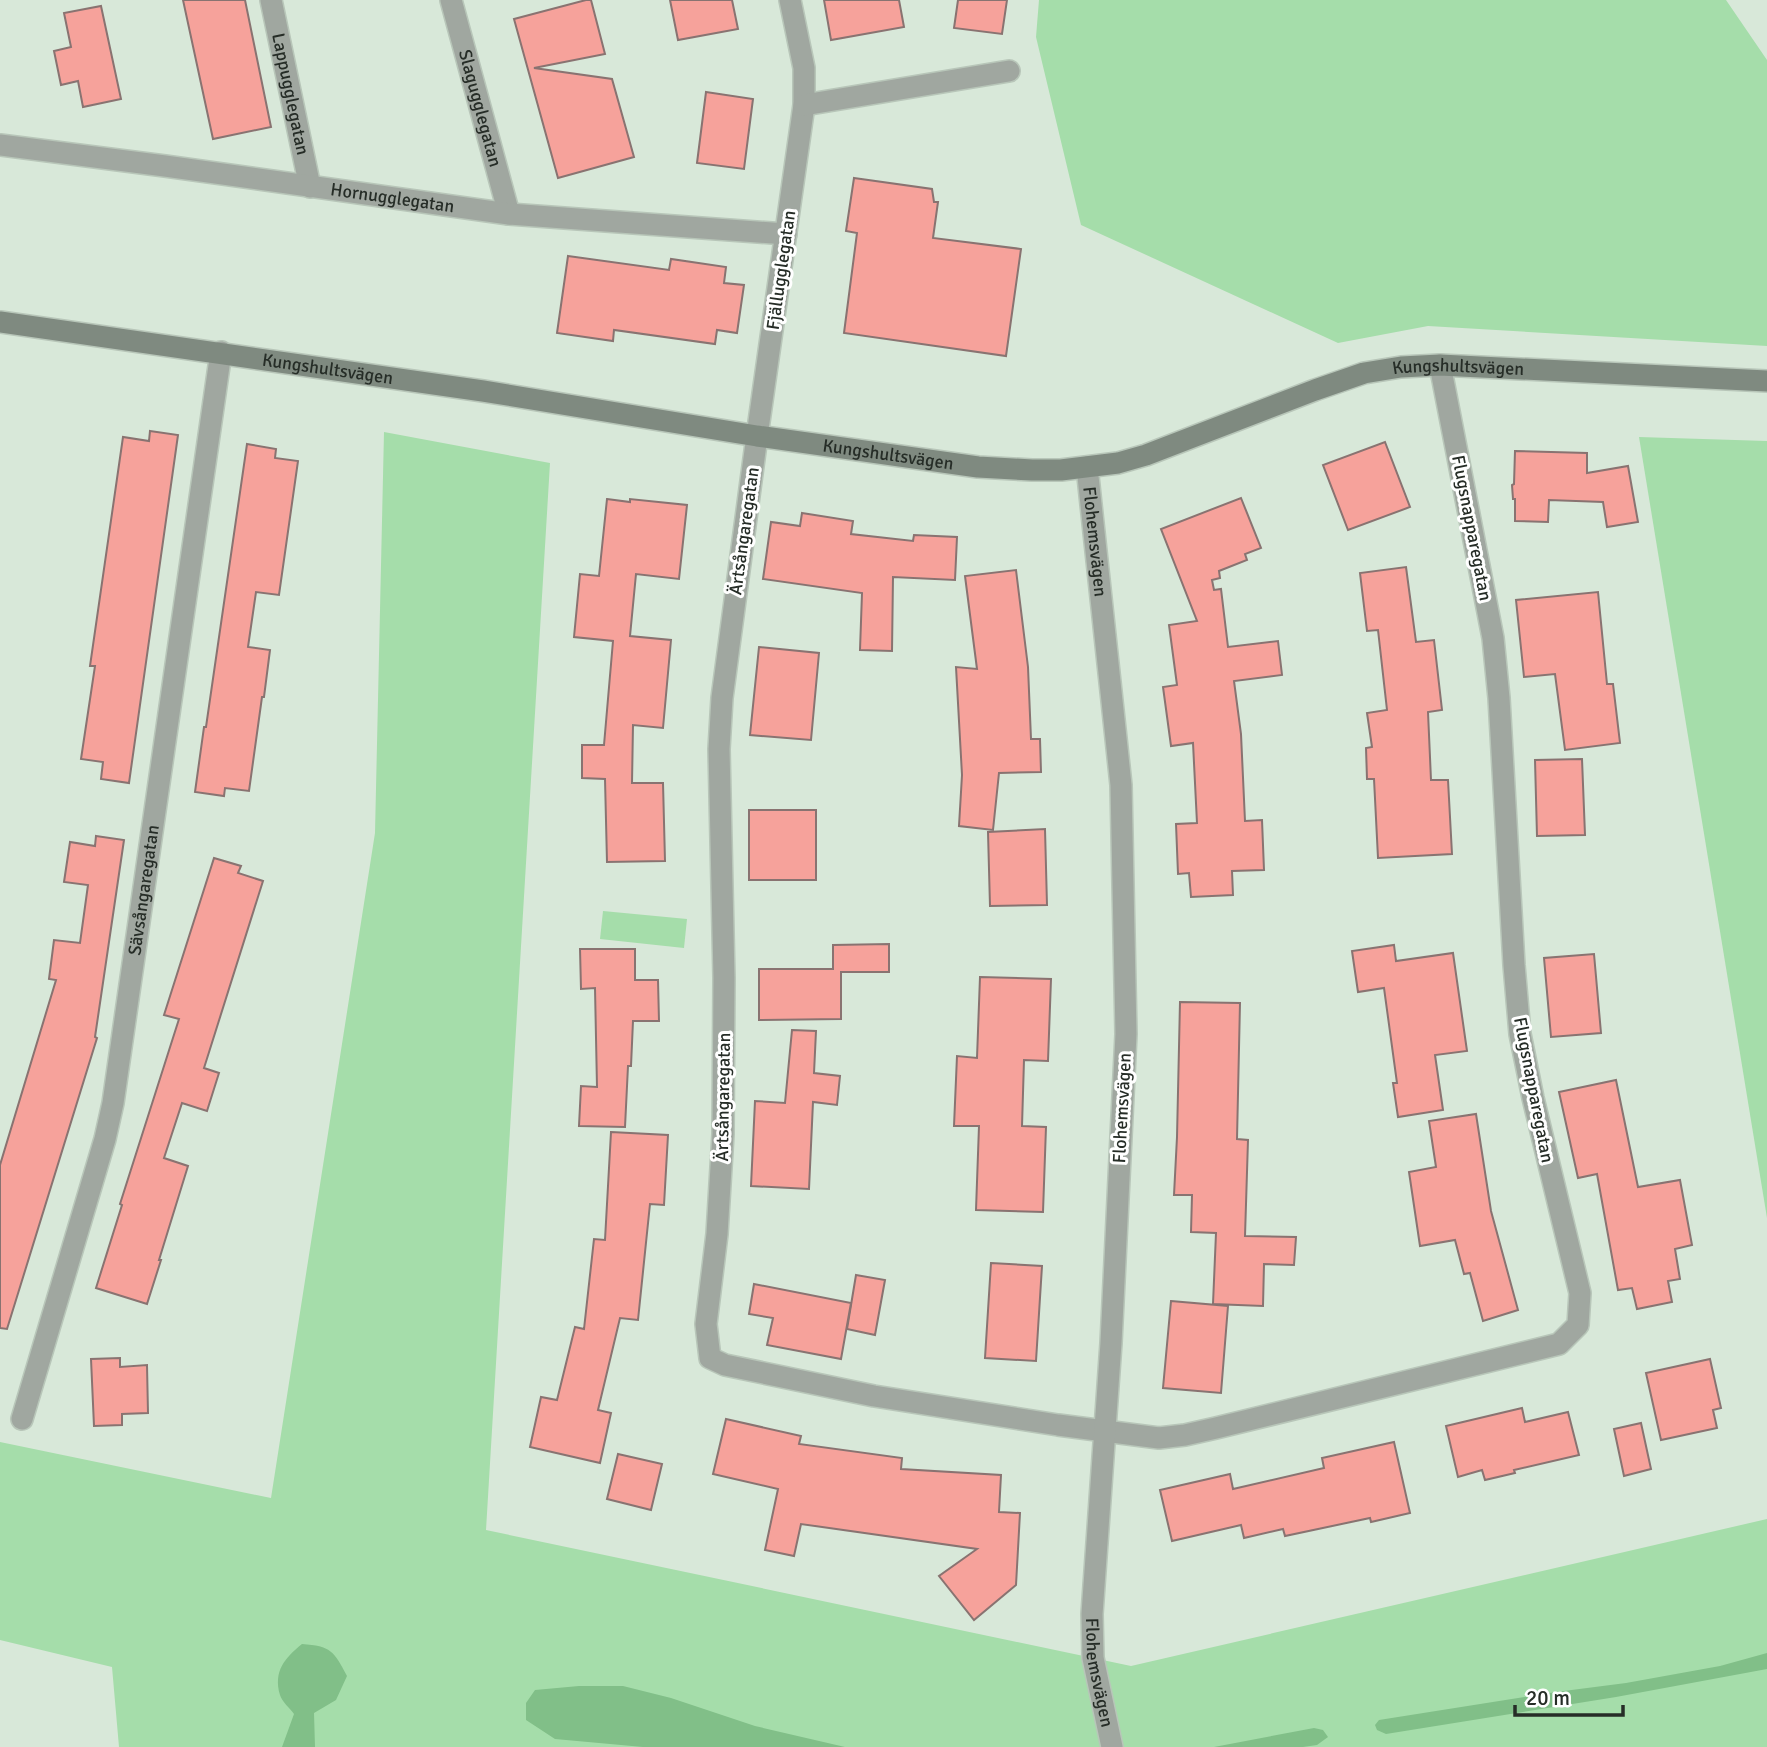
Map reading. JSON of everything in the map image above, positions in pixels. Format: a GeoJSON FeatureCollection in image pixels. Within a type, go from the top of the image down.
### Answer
{"type":"FeatureCollection","features":[{"type":"Feature","properties":{"kind":"street","name":"Lappugglegatan"},"geometry":{"type":"LineString","coordinates":[[271,0],[310,187]]}},
{"type":"Feature","properties":{"kind":"street","name":"Slagugglegatan"},"geometry":{"type":"LineString","coordinates":[[451,0],[509,214]]}},
{"type":"Feature","properties":{"kind":"street","name":"Fjällugglegatan"},"geometry":{"type":"LineString","coordinates":[[757,436],[804,104],[804,68],[790,0]]}},
{"type":"Feature","properties":{"kind":"street"},"geometry":{"type":"LineString","coordinates":[[804,104],[1009,71]]}},
{"type":"Feature","properties":{"kind":"street","name":"Hornugglegatan"},"geometry":{"type":"LineString","coordinates":[[0,145],[509,214],[786,234]]}},
{"type":"Feature","properties":{"kind":"street","name":"Kungshultsvägen"},"geometry":{"type":"LineString","coordinates":[[0,322],[483,391],[757,436],[978,467],[1032,470],[1118,463],[1146,455],[1364,373],[1401,367],[1440,365],[1767,381]]}},
{"type":"Feature","properties":{"kind":"street","name":"Sävsångaregatan"},"geometry":{"type":"LineString","coordinates":[[22,1419],[105,1139],[113,1103],[221,352]]}},
{"type":"Feature","properties":{"kind":"street","name":"Flugsnapparegatan"},"geometry":{"type":"LineString","coordinates":[[1104,1430],[1159,1438],[1185,1435],[1559,1344],[1578,1325],[1580,1293],[1520,1034],[1493,638],[1440,365]]}},
{"type":"Feature","properties":{"kind":"street","name":"Ärtsångaregatan"},"geometry":{"type":"LineString","coordinates":[[757,436],[722,698],[719,750],[724,978],[723,1134],[718,1234],[706,1324],[710,1358],[725,1365],[874,1396],[1104,1430]]}},
{"type":"Feature","properties":{"kind":"street","name":"Flohemsvägen"},"geometry":{"type":"LineString","coordinates":[[1087,467],[1121,785],[1126,1010],[1111,1343],[1092,1614],[1093,1658],[1112,1747]]}},
{"type":"Feature","properties":{"kind":"shaded area"},"geometry":{"type":"Polygon","coordinates":[[[1039,0],[1726,0],[1767,60],[1767,346],[1428,326],[1338,343],[1081,225],[1036,37],[1039,0]]]}},
{"type":"Feature","properties":{"kind":"shaded area"},"geometry":{"type":"Polygon","coordinates":[[[384,432],[550,463],[486,1530],[1131,1666],[1767,1519],[1767,1747],[119,1747],[112,1667],[0,1640],[0,1442],[271,1498],[375,833],[384,432]]]}},
{"type":"Feature","properties":{"kind":"shaded area"},"geometry":{"type":"Polygon","coordinates":[[[1639,437],[1767,441],[1767,1218],[1639,437]]]}},
{"type":"Feature","properties":{"kind":"shaded area"},"geometry":{"type":"Polygon","coordinates":[[[603,911],[687,919],[684,948],[600,939],[603,911]]]}},
{"type":"Feature","properties":{"kind":"shaded area"},"geometry":{"type":"Polygon","coordinates":[[[302,1644],[326,1648],[335,1655],[347,1676],[336,1700],[314,1713],[315,1747],[282,1747],[294,1714],[280,1695],[279,1672],[290,1654],[302,1644]]]}},
{"type":"Feature","properties":{"kind":"shaded area"},"geometry":{"type":"Polygon","coordinates":[[[1767,1653],[1767,1669],[1616,1697],[1386,1734],[1377,1730],[1375,1725],[1379,1720],[1720,1666],[1767,1653]]]}},
{"type":"Feature","properties":{"kind":"shaded area"},"geometry":{"type":"Polygon","coordinates":[[[623,1686],[671,1698],[755,1726],[845,1747],[643,1747],[555,1739],[526,1720],[526,1703],[535,1690],[623,1686]]]}},
{"type":"Feature","properties":{"kind":"shaded area"},"geometry":{"type":"Polygon","coordinates":[[[1314,1728],[1323,1730],[1328,1737],[1317,1745],[1214,1747],[1314,1728]]]}},
{"type":"Feature","properties":{"kind":"building"},"geometry":{"type":"Polygon","coordinates":[[[183,0],[245,0],[271,127],[213,139],[183,0]]]}},
{"type":"Feature","properties":{"kind":"building"},"geometry":{"type":"Polygon","coordinates":[[[591,0],[605,54],[534,68],[612,79],[634,157],[558,178],[514,19],[591,0]]]}},
{"type":"Feature","properties":{"kind":"building"},"geometry":{"type":"Polygon","coordinates":[[[670,0],[732,0],[738,29],[678,40],[670,0]]]}},
{"type":"Feature","properties":{"kind":"building"},"geometry":{"type":"Polygon","coordinates":[[[824,0],[899,0],[904,27],[831,40],[824,0]]]}},
{"type":"Feature","properties":{"kind":"building"},"geometry":{"type":"Polygon","coordinates":[[[958,0],[1007,0],[1002,34],[954,28],[958,0]]]}},
{"type":"Feature","properties":{"kind":"building"},"geometry":{"type":"Polygon","coordinates":[[[101,6],[121,99],[83,107],[78,81],[61,85],[54,51],[71,47],[64,13],[101,6]]]}},
{"type":"Feature","properties":{"kind":"building"},"geometry":{"type":"Polygon","coordinates":[[[706,92],[753,99],[744,169],[697,163],[706,92]]]}},
{"type":"Feature","properties":{"kind":"building"},"geometry":{"type":"Polygon","coordinates":[[[854,178],[932,189],[934,202],[938,202],[933,238],[1021,249],[1006,356],[844,333],[857,233],[846,231],[854,178]]]}},
{"type":"Feature","properties":{"kind":"building"},"geometry":{"type":"Polygon","coordinates":[[[568,256],[669,270],[671,259],[726,267],[724,283],[744,285],[737,333],[717,330],[715,344],[614,330],[613,341],[557,333],[568,256]]]}},
{"type":"Feature","properties":{"kind":"building"},"geometry":{"type":"Polygon","coordinates":[[[150,431],[178,435],[129,783],[101,779],[103,762],[81,759],[95,666],[90,666],[123,437],[149,441],[150,431]]]}},
{"type":"Feature","properties":{"kind":"building"},"geometry":{"type":"Polygon","coordinates":[[[1385,442],[1410,507],[1348,530],[1323,465],[1385,442]]]}},
{"type":"Feature","properties":{"kind":"building"},"geometry":{"type":"Polygon","coordinates":[[[247,444],[276,449],[275,458],[298,461],[279,595],[256,592],[248,647],[270,650],[249,791],[225,788],[224,796],[195,792],[247,444]]]}},
{"type":"Feature","properties":{"kind":"building"},"geometry":{"type":"Polygon","coordinates":[[[1515,451],[1587,453],[1587,473],[1628,466],[1638,522],[1607,527],[1603,502],[1549,500],[1548,522],[1515,521],[1512,485],[1515,451]]]}},
{"type":"Feature","properties":{"kind":"building"},"geometry":{"type":"Polygon","coordinates":[[[1241,498],[1261,548],[1245,554],[1247,560],[1219,571],[1220,578],[1212,580],[1214,590],[1221,589],[1228,647],[1278,641],[1282,675],[1234,681],[1241,734],[1245,821],[1262,820],[1264,870],[1232,871],[1233,895],[1191,897],[1189,873],[1178,874],[1176,824],[1197,823],[1193,743],[1171,746],[1163,687],[1177,685],[1169,625],[1197,621],[1161,529],[1241,498]]]}},
{"type":"Feature","properties":{"kind":"building"},"geometry":{"type":"Polygon","coordinates":[[[607,499],[687,505],[679,579],[636,574],[630,636],[671,640],[663,728],[633,725],[632,783],[663,783],[665,861],[607,862],[605,779],[582,778],[582,745],[604,745],[613,641],[574,637],[580,574],[599,576],[607,499]]]}},
{"type":"Feature","properties":{"kind":"building"},"geometry":{"type":"Polygon","coordinates":[[[802,513],[853,521],[851,534],[913,541],[914,535],[957,537],[955,580],[893,577],[892,651],[860,650],[862,593],[763,579],[771,522],[800,526],[802,513]]]}},
{"type":"Feature","properties":{"kind":"building"},"geometry":{"type":"Polygon","coordinates":[[[1406,567],[1416,642],[1434,640],[1442,710],[1428,712],[1431,780],[1448,780],[1452,854],[1378,858],[1374,779],[1367,779],[1366,748],[1372,747],[1367,713],[1387,710],[1378,630],[1367,631],[1360,573],[1406,567]]]}},
{"type":"Feature","properties":{"kind":"building"},"geometry":{"type":"Polygon","coordinates":[[[1016,570],[1028,667],[1031,739],[1040,739],[1041,772],[999,773],[993,830],[959,826],[962,775],[956,667],[977,669],[965,576],[1016,570]]]}},
{"type":"Feature","properties":{"kind":"building"},"geometry":{"type":"Polygon","coordinates":[[[1598,592],[1607,684],[1613,684],[1620,743],[1565,750],[1555,674],[1524,677],[1516,600],[1598,592]]]}},
{"type":"Feature","properties":{"kind":"building"},"geometry":{"type":"Polygon","coordinates":[[[759,647],[819,653],[811,740],[750,735],[759,647]]]}},
{"type":"Feature","properties":{"kind":"building"},"geometry":{"type":"Polygon","coordinates":[[[1582,759],[1585,835],[1537,836],[1535,760],[1582,759]]]}},
{"type":"Feature","properties":{"kind":"building"},"geometry":{"type":"Polygon","coordinates":[[[749,810],[816,810],[816,880],[749,880],[749,810]]]}},
{"type":"Feature","properties":{"kind":"building"},"geometry":{"type":"Polygon","coordinates":[[[1045,829],[1047,905],[990,906],[988,832],[1045,829]]]}},
{"type":"Feature","properties":{"kind":"building"},"geometry":{"type":"Polygon","coordinates":[[[96,836],[124,840],[95,1037],[97,1038],[7,1329],[0,1328],[0,1165],[56,980],[49,979],[54,940],[80,943],[88,885],[64,882],[70,842],[95,846],[96,836]]]}},
{"type":"Feature","properties":{"kind":"building"},"geometry":{"type":"Polygon","coordinates":[[[214,858],[241,866],[238,873],[263,881],[204,1068],[219,1073],[207,1111],[182,1103],[164,1158],[188,1166],[147,1304],[96,1288],[179,1019],[164,1015],[214,858]]]}},
{"type":"Feature","properties":{"kind":"building"},"geometry":{"type":"Polygon","coordinates":[[[889,944],[889,972],[841,972],[841,1019],[759,1020],[759,969],[833,969],[833,945],[889,944]]]}},
{"type":"Feature","properties":{"kind":"building"},"geometry":{"type":"Polygon","coordinates":[[[1394,945],[1396,961],[1453,953],[1467,1051],[1435,1055],[1443,1110],[1398,1117],[1393,1083],[1397,1083],[1384,988],[1358,992],[1352,951],[1394,945]]]}},
{"type":"Feature","properties":{"kind":"building"},"geometry":{"type":"Polygon","coordinates":[[[580,949],[635,949],[635,980],[658,980],[659,1021],[633,1021],[625,1127],[579,1126],[581,1086],[597,1087],[595,988],[581,989],[580,949]]]}},
{"type":"Feature","properties":{"kind":"building"},"geometry":{"type":"Polygon","coordinates":[[[1594,954],[1601,1033],[1551,1037],[1544,958],[1594,954]]]}},
{"type":"Feature","properties":{"kind":"building"},"geometry":{"type":"Polygon","coordinates":[[[980,977],[1051,979],[1048,1061],[1024,1060],[1022,1126],[1046,1127],[1043,1212],[976,1210],[979,1126],[954,1126],[957,1056],[977,1058],[980,977]]]}},
{"type":"Feature","properties":{"kind":"building"},"geometry":{"type":"Polygon","coordinates":[[[1180,1002],[1240,1003],[1237,1139],[1248,1140],[1245,1236],[1296,1237],[1294,1265],[1264,1264],[1263,1306],[1213,1304],[1216,1233],[1191,1232],[1192,1195],[1174,1195],[1180,1002]]]}},
{"type":"Feature","properties":{"kind":"building"},"geometry":{"type":"Polygon","coordinates":[[[792,1030],[816,1031],[814,1073],[840,1076],[837,1105],[813,1102],[809,1189],[751,1186],[755,1101],[785,1103],[792,1030]]]}},
{"type":"Feature","properties":{"kind":"building"},"geometry":{"type":"Polygon","coordinates":[[[1616,1080],[1638,1187],[1680,1180],[1692,1245],[1675,1249],[1680,1279],[1668,1281],[1672,1302],[1637,1309],[1632,1288],[1618,1290],[1597,1174],[1578,1178],[1559,1092],[1616,1080]]]}},
{"type":"Feature","properties":{"kind":"building"},"geometry":{"type":"Polygon","coordinates":[[[1476,1114],[1491,1211],[1518,1310],[1483,1321],[1470,1273],[1464,1274],[1455,1240],[1420,1246],[1409,1172],[1436,1167],[1429,1121],[1476,1114]]]}},
{"type":"Feature","properties":{"kind":"building"},"geometry":{"type":"Polygon","coordinates":[[[611,1132],[668,1135],[664,1205],[650,1204],[638,1320],[620,1318],[598,1410],[611,1413],[600,1463],[530,1447],[541,1397],[557,1400],[575,1327],[584,1329],[594,1239],[605,1240],[611,1132]]]}},
{"type":"Feature","properties":{"kind":"building"},"geometry":{"type":"Polygon","coordinates":[[[991,1263],[1042,1266],[1036,1361],[985,1358],[991,1263]]]}},
{"type":"Feature","properties":{"kind":"building"},"geometry":{"type":"Polygon","coordinates":[[[856,1275],[885,1280],[875,1335],[847,1329],[856,1275]]]}},
{"type":"Feature","properties":{"kind":"building"},"geometry":{"type":"Polygon","coordinates":[[[754,1284],[851,1303],[841,1359],[767,1345],[773,1318],[749,1314],[754,1284]]]}},
{"type":"Feature","properties":{"kind":"building"},"geometry":{"type":"Polygon","coordinates":[[[1171,1301],[1228,1306],[1221,1393],[1163,1388],[1171,1301]]]}},
{"type":"Feature","properties":{"kind":"building"},"geometry":{"type":"Polygon","coordinates":[[[120,1358],[120,1367],[147,1365],[148,1413],[122,1414],[122,1425],[94,1426],[91,1359],[120,1358]]]}},
{"type":"Feature","properties":{"kind":"building"},"geometry":{"type":"Polygon","coordinates":[[[1710,1359],[1721,1408],[1713,1410],[1717,1428],[1661,1440],[1646,1373],[1710,1359]]]}},
{"type":"Feature","properties":{"kind":"building"},"geometry":{"type":"Polygon","coordinates":[[[1522,1408],[1525,1422],[1568,1412],[1579,1455],[1514,1470],[1515,1473],[1485,1480],[1482,1470],[1458,1477],[1446,1426],[1522,1408]]]}},
{"type":"Feature","properties":{"kind":"building"},"geometry":{"type":"Polygon","coordinates":[[[726,1419],[801,1436],[799,1444],[902,1458],[901,1469],[1001,1475],[999,1512],[1020,1513],[1016,1585],[974,1620],[939,1576],[977,1549],[801,1524],[794,1556],[765,1550],[778,1489],[713,1474],[726,1419]]]}},
{"type":"Feature","properties":{"kind":"building"},"geometry":{"type":"Polygon","coordinates":[[[1641,1423],[1651,1469],[1624,1476],[1614,1429],[1641,1423]]]}},
{"type":"Feature","properties":{"kind":"building"},"geometry":{"type":"Polygon","coordinates":[[[1394,1442],[1410,1513],[1371,1522],[1370,1518],[1285,1536],[1283,1529],[1244,1538],[1241,1525],[1172,1541],[1160,1490],[1230,1474],[1233,1489],[1324,1468],[1322,1458],[1394,1442]]]}},
{"type":"Feature","properties":{"kind":"building"},"geometry":{"type":"Polygon","coordinates":[[[618,1454],[662,1464],[651,1510],[607,1499],[618,1454]]]}}]}
